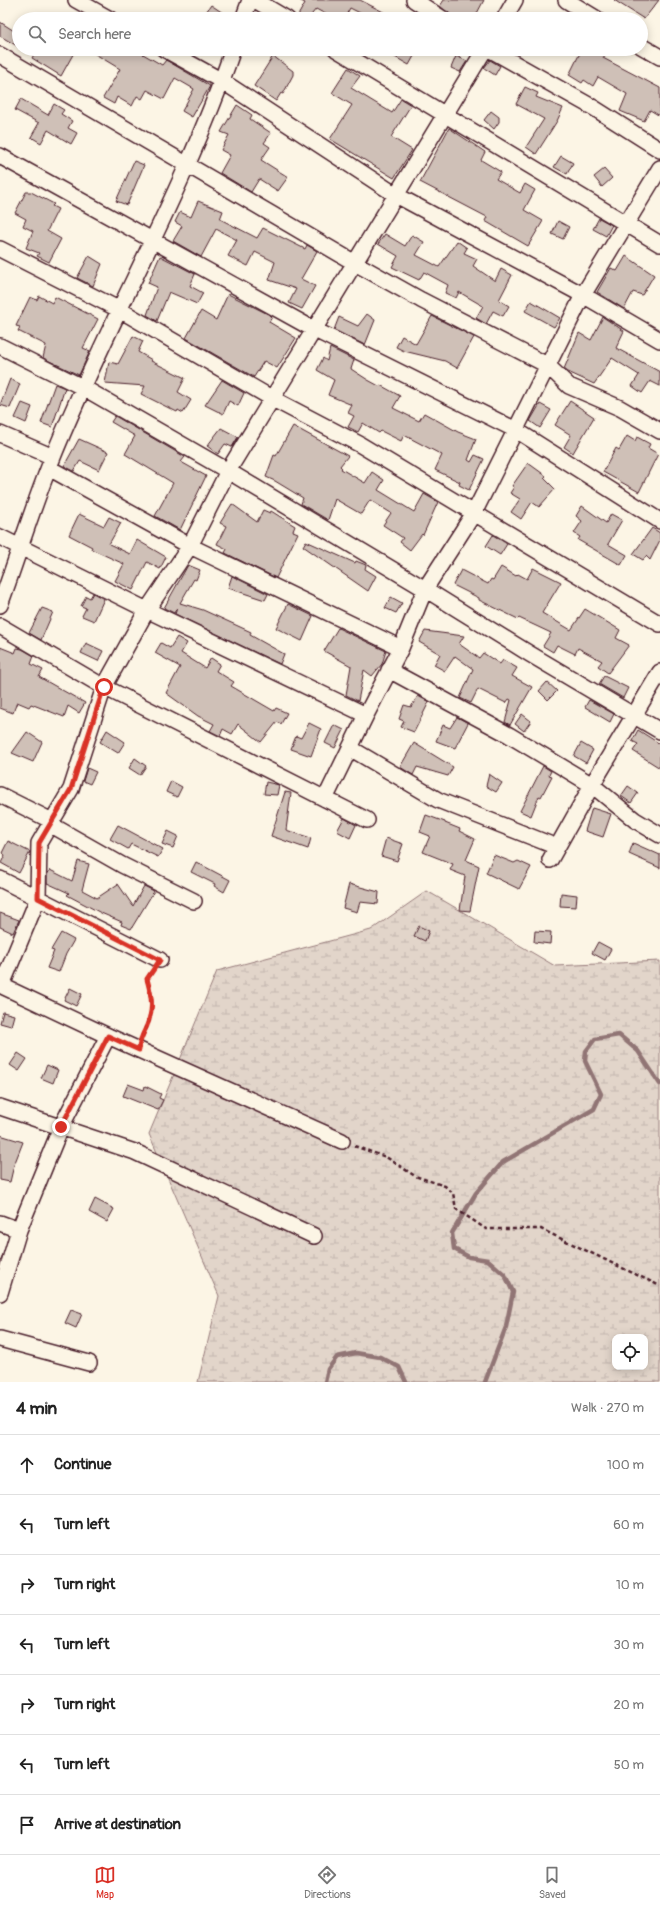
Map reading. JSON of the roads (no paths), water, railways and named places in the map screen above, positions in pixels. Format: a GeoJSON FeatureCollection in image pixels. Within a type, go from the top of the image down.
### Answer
{"type":"FeatureCollection","features":[{"type":"Feature","properties":{"kind":"street"},"geometry":{"type":"LineString","coordinates":[[76,0],[97,12]]}},
{"type":"Feature","properties":{"kind":"street"},"geometry":{"type":"LineString","coordinates":[[246,12],[250,0]]}},
{"type":"Feature","properties":{"kind":"street"},"geometry":{"type":"LineString","coordinates":[[255,0],[275,12]]}},
{"type":"Feature","properties":{"kind":"street"},"geometry":{"type":"LineString","coordinates":[[414,0],[432,12]]}},
{"type":"Feature","properties":{"kind":"street"},"geometry":{"type":"LineString","coordinates":[[508,12],[515,0]]}},
{"type":"Feature","properties":{"kind":"street"},"geometry":{"type":"LineString","coordinates":[[566,0],[586,12]]}},
{"type":"Feature","properties":{"kind":"street"},"geometry":{"type":"LineString","coordinates":[[648,50],[660,57]]}},
{"type":"Feature","properties":{"kind":"street"},"geometry":{"type":"LineString","coordinates":[[0,55],[187,163],[355,263],[421,300],[548,365],[569,386],[620,408],[660,431]]}},
{"type":"Feature","properties":{"kind":"street"},"geometry":{"type":"LineString","coordinates":[[177,56],[222,81],[396,195],[583,295],[660,340]]}},
{"type":"Feature","properties":{"kind":"street"},"geometry":{"type":"LineString","coordinates":[[0,605],[51,462],[120,310],[154,240],[222,81],[231,56]]}},
{"type":"Feature","properties":{"kind":"street"},"geometry":{"type":"LineString","coordinates":[[348,56],[660,244]]}},
{"type":"Feature","properties":{"kind":"street"},"geometry":{"type":"LineString","coordinates":[[342,1141],[108,1036],[1,985],[38,898],[39,843],[71,789],[104,687],[147,610],[190,546],[228,471],[481,56]]}},
{"type":"Feature","properties":{"kind":"street"},"geometry":{"type":"LineString","coordinates":[[501,56],[594,108],[660,150]]}},
{"type":"Feature","properties":{"kind":"street"},"geometry":{"type":"LineString","coordinates":[[0,156],[315,330],[516,430],[660,521]]}},
{"type":"Feature","properties":{"kind":"street"},"geometry":{"type":"LineString","coordinates":[[325,799],[401,648],[425,588],[474,513],[583,295],[660,168]]}},
{"type":"Feature","properties":{"kind":"street"},"geometry":{"type":"LineString","coordinates":[[0,249],[120,310],[273,399],[359,444],[660,624]]}},
{"type":"Feature","properties":{"kind":"street"},"geometry":{"type":"LineString","coordinates":[[0,346],[84,388],[228,471],[425,588],[530,654],[660,731]]}},
{"type":"Feature","properties":{"kind":"street"},"geometry":{"type":"LineString","coordinates":[[0,434],[51,462],[190,546],[401,648]]}},
{"type":"Feature","properties":{"kind":"street"},"geometry":{"type":"LineString","coordinates":[[0,537],[21,546],[147,610],[366,715]]}},
{"type":"Feature","properties":{"kind":"street"},"geometry":{"type":"LineString","coordinates":[[0,626],[104,687],[367,820]]}},
{"type":"Feature","properties":{"kind":"street"},"geometry":{"type":"LineString","coordinates":[[389,670],[510,735],[592,784],[635,820],[660,835]]}},
{"type":"Feature","properties":{"kind":"street"},"geometry":{"type":"LineString","coordinates":[[350,748],[438,800],[554,853],[592,784],[660,672]]}},
{"type":"Feature","properties":{"kind":"street"},"geometry":{"type":"LineString","coordinates":[[0,795],[48,819],[55,827],[122,865],[194,901]]}},
{"type":"Feature","properties":{"kind":"street"},"geometry":{"type":"LineString","coordinates":[[0,879],[160,960]]}},
{"type":"Feature","properties":{"kind":"street"},"geometry":{"type":"LineString","coordinates":[[0,1293],[20,1230],[61,1127],[108,1036]]}},
{"type":"Feature","properties":{"kind":"street"},"geometry":{"type":"LineString","coordinates":[[0,1106],[136,1152],[314,1236]]}},
{"type":"Feature","properties":{"kind":"street"},"geometry":{"type":"LineString","coordinates":[[0,1223],[20,1230]]}},
{"type":"Feature","properties":{"kind":"street"},"geometry":{"type":"LineString","coordinates":[[0,1339],[89,1363]]}},
{"type":"Feature","properties":{"kind":"waterway"},"geometry":{"type":"LineString","coordinates":[[485,1382],[506,1327],[513,1292],[505,1275],[488,1260],[469,1257],[454,1249],[452,1233],[476,1193],[503,1162],[594,1109],[601,1094],[585,1061],[586,1051],[595,1039],[619,1035],[638,1051],[660,1084]]}},
{"type":"Feature","properties":{"kind":"waterway"},"geometry":{"type":"LineString","coordinates":[[325,1382],[328,1369],[337,1357],[356,1353],[380,1357],[399,1367],[406,1382]]}}]}
